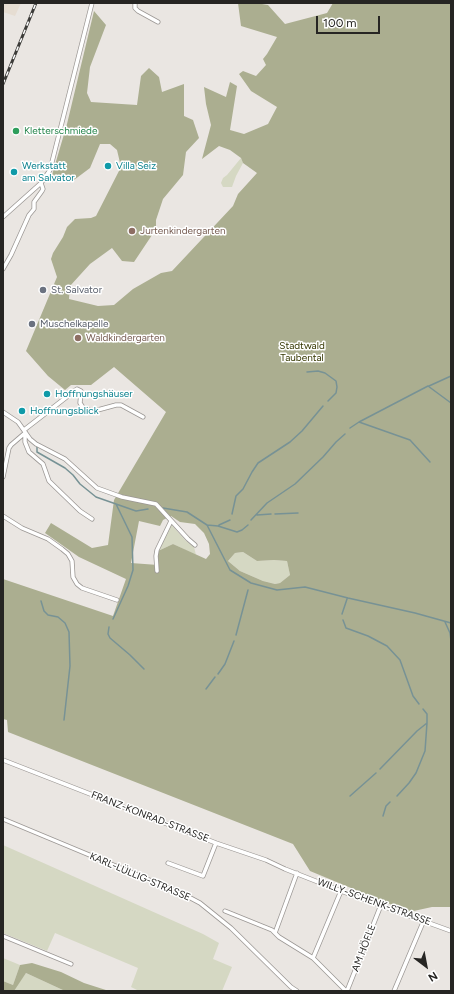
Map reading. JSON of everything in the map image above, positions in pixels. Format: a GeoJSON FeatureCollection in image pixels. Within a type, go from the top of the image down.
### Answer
{"type":"FeatureCollection","features":[{"type":"Feature","properties":{"kind":"street"},"geometry":{"type":"LineString","coordinates":[[3,217],[46,178],[51,168],[92,3]]}},
{"type":"Feature","properties":{"kind":"street"},"geometry":{"type":"LineString","coordinates":[[135,3],[135,8],[138,11],[158,22]]}},
{"type":"Feature","properties":{"kind":"street"},"geometry":{"type":"LineString","coordinates":[[3,269],[29,215],[34,209],[34,202],[43,189],[41,183]]}},
{"type":"Feature","properties":{"kind":"street"},"geometry":{"type":"LineString","coordinates":[[3,477],[11,444],[77,389],[81,392],[80,403],[84,409],[94,411],[121,405],[143,417]]}},
{"type":"Feature","properties":{"kind":"street"},"geometry":{"type":"LineString","coordinates":[[3,412],[18,422],[36,444],[65,460],[102,491],[156,504],[170,521],[195,545]]}},
{"type":"Feature","properties":{"kind":"street"},"geometry":{"type":"LineString","coordinates":[[25,432],[25,442],[29,452],[43,464],[49,481],[80,511],[92,519]]}},
{"type":"Feature","properties":{"kind":"street"},"geometry":{"type":"LineString","coordinates":[[3,516],[22,528],[48,539],[68,554],[72,561],[73,577],[77,584],[82,588],[117,600]]}},
{"type":"Feature","properties":{"kind":"street"},"geometry":{"type":"LineString","coordinates":[[157,571],[157,550],[170,521]]}},
{"type":"Feature","properties":{"kind":"street","name":"FRANZ-KONRAD-STRASSE"},"geometry":{"type":"LineString","coordinates":[[3,760],[297,873]]}},
{"type":"Feature","properties":{"kind":"street","name":"KARL-LÜLLIG-STRASSE"},"geometry":{"type":"LineString","coordinates":[[3,819],[183,894],[200,903],[231,928],[291,987],[297,991]]}},
{"type":"Feature","properties":{"kind":"street"},"geometry":{"type":"LineString","coordinates":[[168,863],[203,876],[216,842]]}},
{"type":"Feature","properties":{"kind":"street"},"geometry":{"type":"LineString","coordinates":[[275,933],[297,873]]}},
{"type":"Feature","properties":{"kind":"street","name":"WILLY-SCHENK-STRASSE"},"geometry":{"type":"LineString","coordinates":[[297,873],[341,891],[451,931]]}},
{"type":"Feature","properties":{"kind":"street"},"geometry":{"type":"LineString","coordinates":[[313,958],[341,891]]}},
{"type":"Feature","properties":{"kind":"street","name":"AM HÖFLE"},"geometry":{"type":"LineString","coordinates":[[347,991],[381,905]]}},
{"type":"Feature","properties":{"kind":"street"},"geometry":{"type":"LineString","coordinates":[[225,911],[272,930],[283,940],[313,958],[347,991]]}},
{"type":"Feature","properties":{"kind":"street"},"geometry":{"type":"LineString","coordinates":[[394,991],[424,920]]}},
{"type":"Feature","properties":{"kind":"street"},"geometry":{"type":"LineString","coordinates":[[3,936],[71,964]]}},
{"type":"Feature","properties":{"kind":"shaded area"},"geometry":{"type":"Polygon","coordinates":[[[3,3],[21,3],[15,16],[3,12],[3,3]]]}},
{"type":"Feature","properties":{"kind":"green space","name":"Stadtwald Taubental"},"geometry":{"type":"Polygon","coordinates":[[[238,3],[268,5],[285,24],[327,13],[333,3],[451,3],[451,907],[432,907],[409,912],[310,871],[293,844],[8,732],[7,720],[3,719],[3,579],[113,616],[126,579],[79,557],[45,533],[51,523],[92,548],[108,545],[114,500],[166,412],[114,367],[91,385],[71,385],[65,390],[48,376],[26,351],[57,277],[51,259],[53,253],[63,237],[67,227],[75,219],[91,218],[96,216],[121,167],[117,150],[110,144],[100,144],[90,168],[74,180],[50,182],[67,124],[94,11],[106,25],[90,67],[87,93],[91,102],[137,105],[141,76],[149,68],[159,77],[162,92],[184,84],[184,116],[193,120],[199,138],[186,152],[183,175],[163,199],[156,220],[156,229],[134,262],[122,261],[112,248],[90,264],[70,286],[69,299],[98,306],[114,305],[133,289],[161,273],[172,271],[233,206],[238,194],[257,173],[243,163],[241,158],[230,150],[219,146],[202,159],[211,125],[204,87],[226,97],[230,82],[237,86],[230,130],[244,134],[268,124],[277,107],[251,91],[239,74],[243,71],[256,76],[266,65],[263,59],[277,37],[241,26],[238,3]],[[171,516],[163,520],[160,526],[139,521],[131,563],[158,565],[158,551],[173,544],[206,559],[210,554],[209,544],[204,533],[195,524],[180,522],[171,516]],[[243,552],[235,553],[228,561],[240,571],[263,581],[275,584],[280,583],[290,575],[287,561],[257,561],[243,552]]]}},
{"type":"Feature","properties":{"kind":"green space"},"geometry":{"type":"Polygon","coordinates":[[[241,158],[243,163],[232,187],[223,187],[221,183],[223,178],[241,158]]]}},
{"type":"Feature","properties":{"kind":"green space"},"geometry":{"type":"Polygon","coordinates":[[[170,523],[185,540],[194,547],[196,555],[173,544],[158,551],[170,523]]]}},
{"type":"Feature","properties":{"kind":"green space"},"geometry":{"type":"Polygon","coordinates":[[[243,552],[257,561],[287,561],[290,575],[280,583],[275,584],[263,581],[240,571],[228,561],[235,553],[243,552]]]}},
{"type":"Feature","properties":{"kind":"green space"},"geometry":{"type":"Polygon","coordinates":[[[3,845],[203,934],[219,943],[213,959],[232,967],[222,991],[139,991],[131,987],[138,968],[55,933],[47,951],[3,933],[3,845]]]}},
{"type":"Feature","properties":{"kind":"green space"},"geometry":{"type":"Polygon","coordinates":[[[3,958],[20,965],[13,985],[3,981],[3,958]]]}},
{"type":"Feature","properties":{"kind":"green space"},"geometry":{"type":"Polygon","coordinates":[[[32,963],[61,972],[84,983],[109,991],[65,991],[26,973],[14,991],[3,991],[3,981],[13,985],[20,965],[32,963]]]}},
{"type":"Feature","properties":{"kind":"green space"},"geometry":{"type":"Polygon","coordinates":[[[26,973],[65,991],[15,991],[15,988],[26,973]]]}},
{"type":"Feature","properties":{"kind":"waterway"},"geometry":{"type":"LineString","coordinates":[[307,372],[318,371],[325,373],[336,381],[336,393],[328,401]]}},
{"type":"Feature","properties":{"kind":"waterway"},"geometry":{"type":"LineString","coordinates":[[429,386],[451,376]]}},
{"type":"Feature","properties":{"kind":"waterway"},"geometry":{"type":"LineString","coordinates":[[350,428],[428,386],[451,403]]}},
{"type":"Feature","properties":{"kind":"waterway"},"geometry":{"type":"LineString","coordinates":[[232,514],[236,496],[243,489],[258,463],[290,442],[302,431],[323,406]]}},
{"type":"Feature","properties":{"kind":"waterway"},"geometry":{"type":"LineString","coordinates":[[359,422],[410,440],[430,462]]}},
{"type":"Feature","properties":{"kind":"waterway"},"geometry":{"type":"LineString","coordinates":[[251,520],[267,503],[295,484],[345,434]]}},
{"type":"Feature","properties":{"kind":"waterway"},"geometry":{"type":"LineString","coordinates":[[37,447],[37,452],[65,468],[80,484],[96,497],[136,511],[148,509]]}},
{"type":"Feature","properties":{"kind":"waterway"},"geometry":{"type":"LineString","coordinates":[[113,619],[128,586],[133,570],[132,537],[116,504]]}},
{"type":"Feature","properties":{"kind":"waterway"},"geometry":{"type":"LineString","coordinates":[[163,508],[187,512],[207,525],[230,570],[251,583],[277,590],[305,587],[451,623]]}},
{"type":"Feature","properties":{"kind":"waterway"},"geometry":{"type":"LineString","coordinates":[[275,514],[298,513]]}},
{"type":"Feature","properties":{"kind":"waterway"},"geometry":{"type":"LineString","coordinates":[[257,515],[271,514]]}},
{"type":"Feature","properties":{"kind":"waterway"},"geometry":{"type":"LineString","coordinates":[[219,525],[230,520]]}},
{"type":"Feature","properties":{"kind":"waterway"},"geometry":{"type":"LineString","coordinates":[[207,525],[218,526],[237,532],[248,525]]}},
{"type":"Feature","properties":{"kind":"waterway"},"geometry":{"type":"LineString","coordinates":[[236,635],[248,590]]}},
{"type":"Feature","properties":{"kind":"waterway"},"geometry":{"type":"LineString","coordinates":[[342,614],[347,599]]}},
{"type":"Feature","properties":{"kind":"waterway"},"geometry":{"type":"LineString","coordinates":[[41,601],[44,611],[48,615],[58,617],[65,623],[69,632],[70,666],[64,720]]}},
{"type":"Feature","properties":{"kind":"waterway"},"geometry":{"type":"LineString","coordinates":[[343,620],[346,628],[368,636],[387,646],[400,660],[413,696],[419,704]]}},
{"type":"Feature","properties":{"kind":"waterway"},"geometry":{"type":"LineString","coordinates":[[445,622],[450,633],[451,641]]}},
{"type":"Feature","properties":{"kind":"waterway"},"geometry":{"type":"LineString","coordinates":[[109,627],[108,634],[110,638],[144,669]]}},
{"type":"Feature","properties":{"kind":"waterway"},"geometry":{"type":"LineString","coordinates":[[218,674],[225,664],[234,641]]}},
{"type":"Feature","properties":{"kind":"waterway"},"geometry":{"type":"LineString","coordinates":[[206,689],[215,677]]}},
{"type":"Feature","properties":{"kind":"waterway"},"geometry":{"type":"LineString","coordinates":[[380,769],[417,731],[427,723],[427,714],[423,709]]}},
{"type":"Feature","properties":{"kind":"waterway"},"geometry":{"type":"LineString","coordinates":[[397,796],[416,773],[425,751],[427,723]]}},
{"type":"Feature","properties":{"kind":"waterway"},"geometry":{"type":"LineString","coordinates":[[350,796],[376,773]]}},
{"type":"Feature","properties":{"kind":"waterway"},"geometry":{"type":"LineString","coordinates":[[383,816],[386,806],[390,802]]}},
{"type":"Feature","properties":{"kind":"railway"},"geometry":{"type":"LineString","coordinates":[[3,84],[36,3]]}},
{"type":"Feature","properties":{"kind":"place","name":"Kletterschmiede"},"geometry":{"type":"Point","coordinates":[16,131]}},
{"type":"Feature","properties":{"kind":"place","name":"Villa Seiz"},"geometry":{"type":"Point","coordinates":[108,166]}},
{"type":"Feature","properties":{"kind":"place","name":"Werkstatt am Salvator"},"geometry":{"type":"Point","coordinates":[14,172]}},
{"type":"Feature","properties":{"kind":"place","name":"Jurtenkindergarten"},"geometry":{"type":"Point","coordinates":[132,231]}},
{"type":"Feature","properties":{"kind":"place","name":"St. Salvator"},"geometry":{"type":"Point","coordinates":[43,290]}},
{"type":"Feature","properties":{"kind":"place","name":"Muschelkapelle"},"geometry":{"type":"Point","coordinates":[32,324]}},
{"type":"Feature","properties":{"kind":"place","name":"Waldkindergarten"},"geometry":{"type":"Point","coordinates":[78,338]}},
{"type":"Feature","properties":{"kind":"place","name":"Hoffnungshäuser"},"geometry":{"type":"Point","coordinates":[47,394]}},
{"type":"Feature","properties":{"kind":"place","name":"Hoffnungsblick"},"geometry":{"type":"Point","coordinates":[22,411]}}]}
